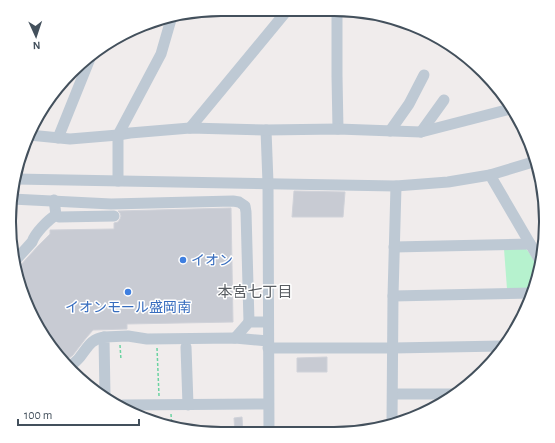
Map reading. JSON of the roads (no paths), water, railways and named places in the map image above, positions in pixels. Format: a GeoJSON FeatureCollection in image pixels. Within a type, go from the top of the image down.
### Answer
{"type":"FeatureCollection","features":[{"type":"Feature","properties":{"kind":"street"},"geometry":{"type":"LineString","coordinates":[[190,128],[283,16]]}},
{"type":"Feature","properties":{"kind":"street"},"geometry":{"type":"LineString","coordinates":[[337,16],[338,129]]}},
{"type":"Feature","properties":{"kind":"street"},"geometry":{"type":"LineString","coordinates":[[118,181],[118,135],[161,54],[170,23]]}},
{"type":"Feature","properties":{"kind":"street"},"geometry":{"type":"LineString","coordinates":[[58,138],[87,66]]}},
{"type":"Feature","properties":{"kind":"street"},"geometry":{"type":"LineString","coordinates":[[390,131],[409,104],[424,75]]}},
{"type":"Feature","properties":{"kind":"street"},"geometry":{"type":"LineString","coordinates":[[422,132],[444,100]]}},
{"type":"Feature","properties":{"kind":"street"},"geometry":{"type":"LineString","coordinates":[[35,136],[70,139],[190,128],[266,130],[338,129],[422,132],[506,110]]}},
{"type":"Feature","properties":{"kind":"street"},"geometry":{"type":"LineString","coordinates":[[266,130],[268,183],[269,427]]}},
{"type":"Feature","properties":{"kind":"street"},"geometry":{"type":"LineString","coordinates":[[20,180],[396,186],[448,182],[490,175],[530,163]]}},
{"type":"Feature","properties":{"kind":"street"},"geometry":{"type":"LineString","coordinates":[[490,175],[536,255]]}},
{"type":"Feature","properties":{"kind":"street"},"geometry":{"type":"LineString","coordinates":[[392,418],[396,186]]}},
{"type":"Feature","properties":{"kind":"street"},"geometry":{"type":"LineString","coordinates":[[17,199],[111,204],[239,202],[245,206],[246,212],[249,322],[235,338]]}},
{"type":"Feature","properties":{"kind":"street"},"geometry":{"type":"LineString","coordinates":[[54,200],[56,215]]}},
{"type":"Feature","properties":{"kind":"street"},"geometry":{"type":"LineString","coordinates":[[56,215],[59,217],[114,216]]}},
{"type":"Feature","properties":{"kind":"street"},"geometry":{"type":"LineString","coordinates":[[19,256],[51,218],[56,215]]}},
{"type":"Feature","properties":{"kind":"street"},"geometry":{"type":"LineString","coordinates":[[394,247],[530,244]]}},
{"type":"Feature","properties":{"kind":"street"},"geometry":{"type":"LineString","coordinates":[[393,296],[526,293]]}},
{"type":"Feature","properties":{"kind":"street"},"geometry":{"type":"LineString","coordinates":[[249,322],[268,322]]}},
{"type":"Feature","properties":{"kind":"street"},"geometry":{"type":"LineString","coordinates":[[73,364],[97,338],[128,336],[147,339],[235,338],[268,345],[393,348],[498,346]]}},
{"type":"Feature","properties":{"kind":"street"},"geometry":{"type":"LineString","coordinates":[[104,337],[105,391]]}},
{"type":"Feature","properties":{"kind":"street"},"geometry":{"type":"LineString","coordinates":[[186,347],[188,405]]}},
{"type":"Feature","properties":{"kind":"street"},"geometry":{"type":"LineString","coordinates":[[393,394],[445,394]]}},
{"type":"Feature","properties":{"kind":"street"},"geometry":{"type":"LineString","coordinates":[[129,405],[268,404]]}},
{"type":"Feature","properties":{"kind":"place","name":"イオン"},"geometry":{"type":"Point","coordinates":[183,260]}},
{"type":"Feature","properties":{"kind":"place","name":"イオンモール盛岡南"},"geometry":{"type":"Point","coordinates":[128,292]}},
{"type":"Feature","properties":{"kind":"district","name":"本宮七丁目"},"geometry":{"type":"Point","coordinates":[255,292]}}]}
